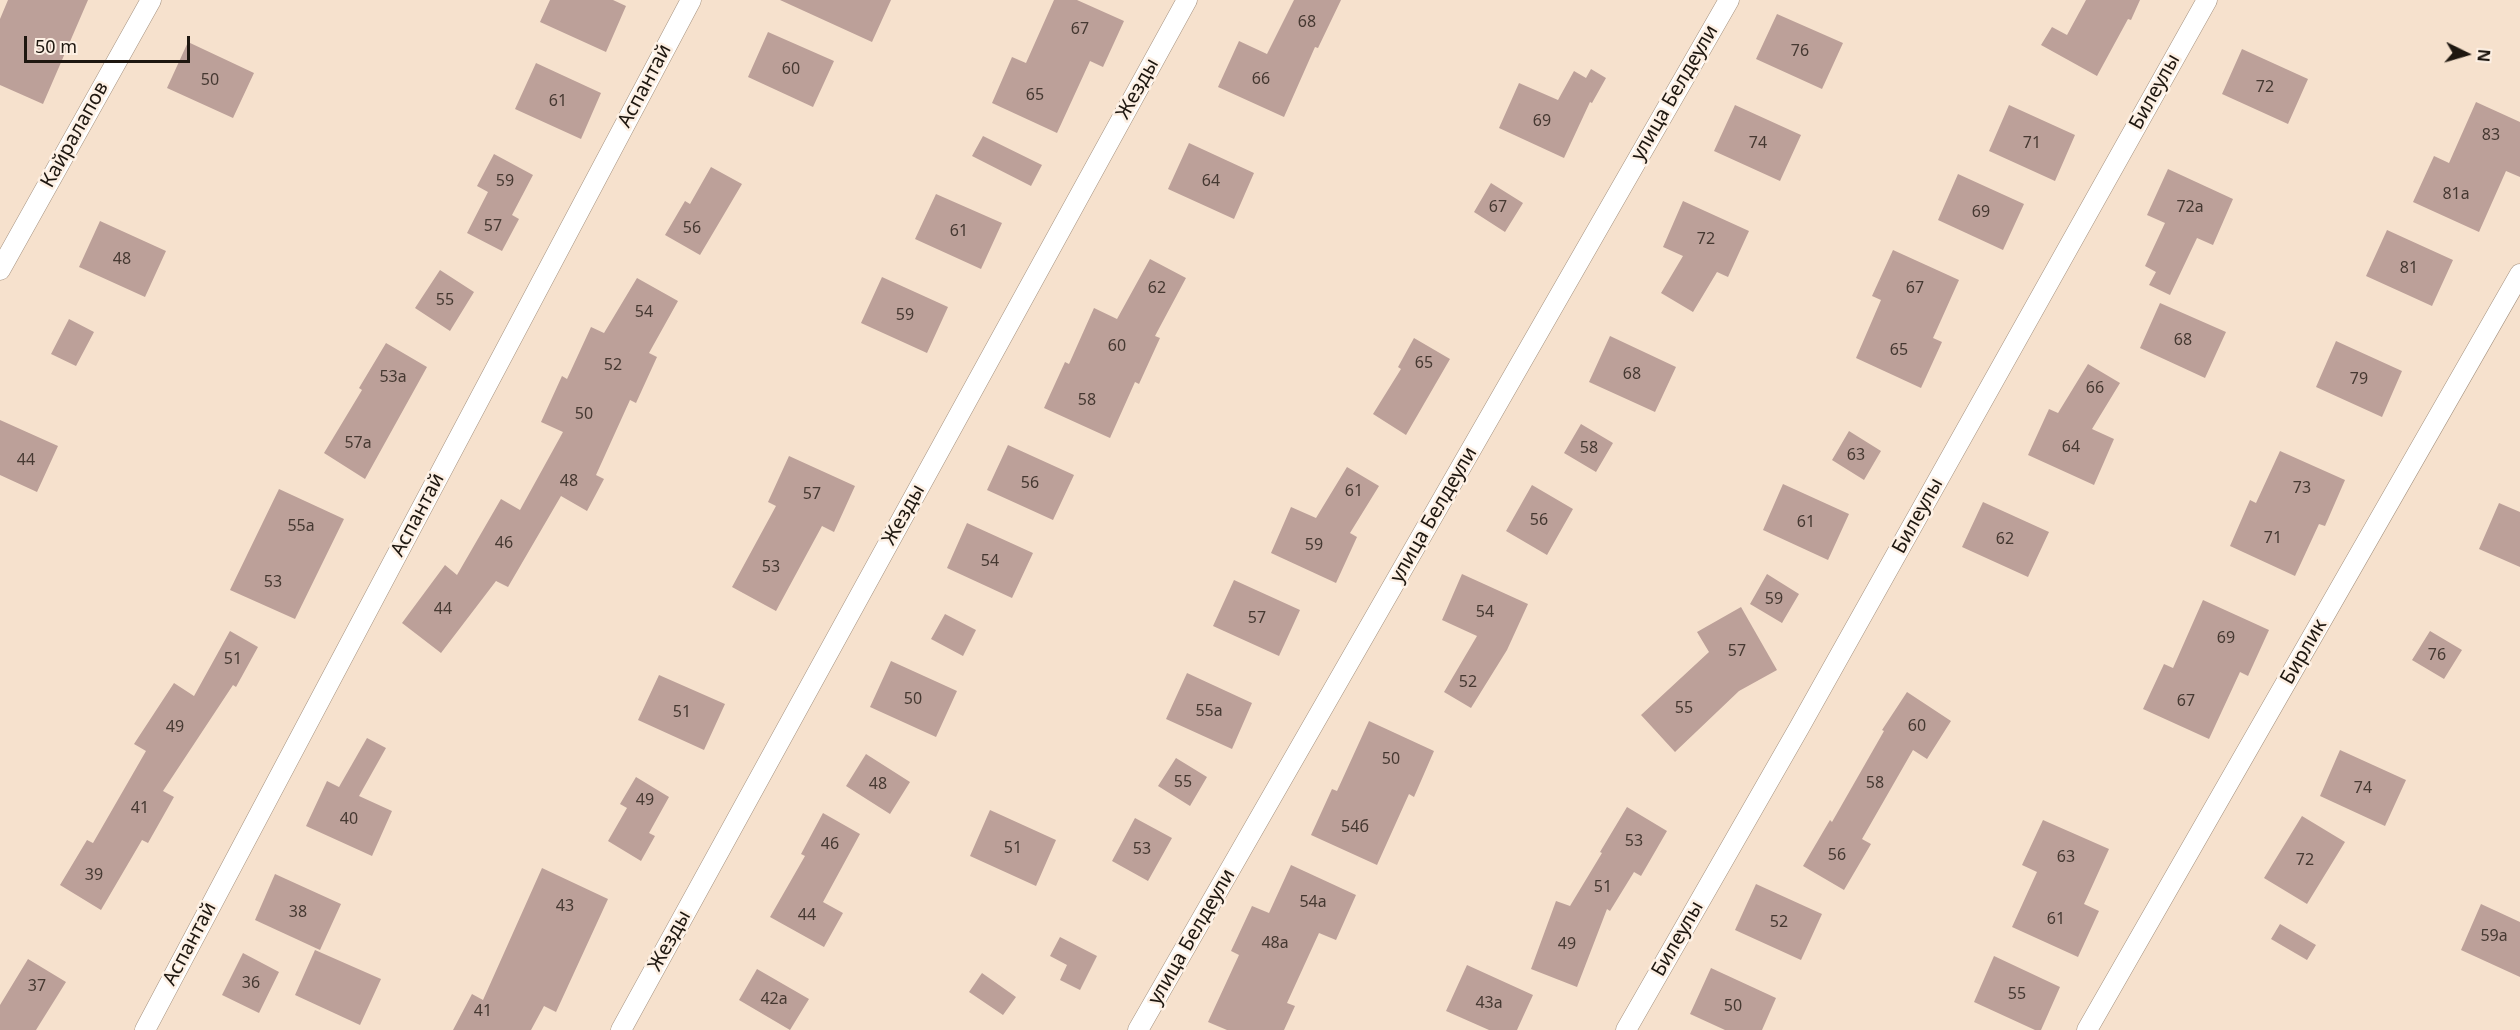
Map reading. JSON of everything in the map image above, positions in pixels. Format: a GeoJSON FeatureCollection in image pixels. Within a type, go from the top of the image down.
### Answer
{"type":"FeatureCollection","features":[{"type":"Feature","properties":{"kind":"street","name":"Кайралапов"},"geometry":{"type":"LineString","coordinates":[[0,270],[151,0]]}},
{"type":"Feature","properties":{"kind":"street","name":"Аспантай"},"geometry":{"type":"LineString","coordinates":[[145,1030],[691,0]]}},
{"type":"Feature","properties":{"kind":"street","name":"Жезды"},"geometry":{"type":"LineString","coordinates":[[621,1030],[1187,0]]}},
{"type":"Feature","properties":{"kind":"street","name":"улица Белдеули"},"geometry":{"type":"LineString","coordinates":[[1138,1030],[1729,0]]}},
{"type":"Feature","properties":{"kind":"street","name":"Билеулы"},"geometry":{"type":"LineString","coordinates":[[1626,1030],[1799,728],[2207,0]]}},
{"type":"Feature","properties":{"kind":"street","name":"Бирлик"},"geometry":{"type":"LineString","coordinates":[[2087,1030],[2520,274]]}},
{"type":"Feature","properties":{"kind":"building"},"geometry":{"type":"Polygon","coordinates":[[[8,0],[88,0],[43,104],[0,85],[0,19],[8,0]]]}},
{"type":"Feature","properties":{"kind":"building"},"geometry":{"type":"Polygon","coordinates":[[[550,0],[613,0],[626,6],[606,52],[540,22],[550,0]]]}},
{"type":"Feature","properties":{"kind":"building"},"geometry":{"type":"Polygon","coordinates":[[[780,0],[891,0],[872,42],[780,0]]]}},
{"type":"Feature","properties":{"kind":"building"},"geometry":{"type":"Polygon","coordinates":[[[1054,0],[1077,0],[1124,21],[1103,67],[1090,61],[1057,133],[992,103],[1012,57],[1026,63],[1054,0]]]}},
{"type":"Feature","properties":{"kind":"building"},"geometry":{"type":"Polygon","coordinates":[[[1294,0],[1341,0],[1318,48],[1315,47],[1284,117],[1218,87],[1239,41],[1267,54],[1294,0]]]}},
{"type":"Feature","properties":{"kind":"building"},"geometry":{"type":"Polygon","coordinates":[[[2086,0],[2140,0],[2131,20],[2128,19],[2097,76],[2041,45],[2052,27],[2067,35],[2086,0]]]}},
{"type":"Feature","properties":{"kind":"building"},"geometry":{"type":"Polygon","coordinates":[[[1777,14],[1843,43],[1822,89],[1756,59],[1777,14]]]}},
{"type":"Feature","properties":{"kind":"building"},"geometry":{"type":"Polygon","coordinates":[[[768,32],[834,61],[813,107],[748,77],[768,32]]]}},
{"type":"Feature","properties":{"kind":"building"},"geometry":{"type":"Polygon","coordinates":[[[188,42],[254,73],[233,118],[167,88],[188,42]]]}},
{"type":"Feature","properties":{"kind":"building"},"geometry":{"type":"Polygon","coordinates":[[[2242,49],[2308,79],[2288,124],[2222,94],[2242,49]]]}},
{"type":"Feature","properties":{"kind":"building"},"geometry":{"type":"Polygon","coordinates":[[[536,63],[601,93],[581,139],[515,109],[536,63]]]}},
{"type":"Feature","properties":{"kind":"building"},"geometry":{"type":"Polygon","coordinates":[[[1591,69],[1606,78],[1592,103],[1590,102],[1564,158],[1499,128],[1519,83],[1558,100],[1574,71],[1586,78],[1591,69]]]}},
{"type":"Feature","properties":{"kind":"building"},"geometry":{"type":"Polygon","coordinates":[[[2476,102],[2520,122],[2520,177],[2506,171],[2479,232],[2413,202],[2434,156],[2449,163],[2476,102]]]}},
{"type":"Feature","properties":{"kind":"building"},"geometry":{"type":"Polygon","coordinates":[[[1735,105],[1801,135],[1780,181],[1714,151],[1735,105]]]}},
{"type":"Feature","properties":{"kind":"building"},"geometry":{"type":"Polygon","coordinates":[[[2009,105],[2075,135],[2055,181],[1989,151],[2009,105]]]}},
{"type":"Feature","properties":{"kind":"building"},"geometry":{"type":"Polygon","coordinates":[[[983,136],[1042,165],[1031,186],[972,156],[983,136]]]}},
{"type":"Feature","properties":{"kind":"building"},"geometry":{"type":"Polygon","coordinates":[[[1189,143],[1254,173],[1234,219],[1168,189],[1189,143]]]}},
{"type":"Feature","properties":{"kind":"building"},"geometry":{"type":"Polygon","coordinates":[[[494,154],[533,175],[512,215],[519,219],[502,251],[467,233],[488,192],[477,186],[494,154]]]}},
{"type":"Feature","properties":{"kind":"building"},"geometry":{"type":"Polygon","coordinates":[[[711,167],[742,184],[700,255],[665,235],[685,201],[690,204],[711,167]]]}},
{"type":"Feature","properties":{"kind":"building"},"geometry":{"type":"Polygon","coordinates":[[[2168,169],[2233,199],[2213,245],[2197,238],[2170,295],[2149,285],[2156,272],[2145,266],[2165,223],[2147,215],[2168,169]]]}},
{"type":"Feature","properties":{"kind":"building"},"geometry":{"type":"Polygon","coordinates":[[[1958,174],[2024,204],[2003,250],[1938,220],[1958,174]]]}},
{"type":"Feature","properties":{"kind":"building"},"geometry":{"type":"Polygon","coordinates":[[[1491,183],[1523,203],[1505,232],[1474,212],[1491,183]]]}},
{"type":"Feature","properties":{"kind":"building"},"geometry":{"type":"Polygon","coordinates":[[[936,194],[1002,223],[981,269],[915,239],[936,194]]]}},
{"type":"Feature","properties":{"kind":"building"},"geometry":{"type":"Polygon","coordinates":[[[1683,201],[1749,231],[1728,277],[1717,272],[1693,312],[1661,293],[1683,256],[1663,247],[1683,201]]]}},
{"type":"Feature","properties":{"kind":"building"},"geometry":{"type":"Polygon","coordinates":[[[100,221],[166,251],[145,297],[79,267],[100,221]]]}},
{"type":"Feature","properties":{"kind":"building"},"geometry":{"type":"Polygon","coordinates":[[[2387,230],[2453,260],[2432,306],[2366,276],[2387,230]]]}},
{"type":"Feature","properties":{"kind":"building"},"geometry":{"type":"Polygon","coordinates":[[[1893,250],[1959,280],[1933,338],[1942,342],[1921,388],[1856,358],[1881,300],[1872,296],[1893,250]]]}},
{"type":"Feature","properties":{"kind":"building"},"geometry":{"type":"Polygon","coordinates":[[[1150,259],[1186,278],[1155,336],[1160,338],[1139,384],[1135,382],[1110,438],[1044,408],[1065,362],[1069,364],[1094,308],[1117,319],[1150,259]]]}},
{"type":"Feature","properties":{"kind":"building"},"geometry":{"type":"Polygon","coordinates":[[[440,270],[474,292],[450,331],[415,308],[440,270]]]}},
{"type":"Feature","properties":{"kind":"building"},"geometry":{"type":"Polygon","coordinates":[[[882,277],[948,307],[927,353],[861,323],[882,277]]]}},
{"type":"Feature","properties":{"kind":"building"},"geometry":{"type":"Polygon","coordinates":[[[637,278],[678,301],[649,353],[657,357],[636,403],[630,400],[596,475],[604,479],[587,511],[561,496],[508,587],[496,581],[441,653],[402,623],[445,565],[457,575],[501,499],[520,510],[563,432],[541,422],[562,376],[567,379],[591,327],[604,333],[637,278]]]}},
{"type":"Feature","properties":{"kind":"building"},"geometry":{"type":"Polygon","coordinates":[[[2160,303],[2226,332],[2205,378],[2140,348],[2160,303]]]}},
{"type":"Feature","properties":{"kind":"building"},"geometry":{"type":"Polygon","coordinates":[[[69,319],[94,332],[76,366],[51,354],[69,319]]]}},
{"type":"Feature","properties":{"kind":"building"},"geometry":{"type":"Polygon","coordinates":[[[1610,336],[1676,367],[1655,412],[1589,382],[1610,336]]]}},
{"type":"Feature","properties":{"kind":"building"},"geometry":{"type":"Polygon","coordinates":[[[1414,338],[1450,359],[1406,435],[1373,414],[1401,369],[1398,367],[1414,338]]]}},
{"type":"Feature","properties":{"kind":"building"},"geometry":{"type":"Polygon","coordinates":[[[2336,341],[2402,371],[2382,417],[2316,387],[2336,341]]]}},
{"type":"Feature","properties":{"kind":"building"},"geometry":{"type":"Polygon","coordinates":[[[386,343],[427,367],[365,479],[324,453],[362,390],[359,388],[386,343]]]}},
{"type":"Feature","properties":{"kind":"building"},"geometry":{"type":"Polygon","coordinates":[[[2088,364],[2120,383],[2092,429],[2114,439],[2094,485],[2028,455],[2049,409],[2058,413],[2088,364]]]}},
{"type":"Feature","properties":{"kind":"building"},"geometry":{"type":"Polygon","coordinates":[[[0,420],[58,446],[37,492],[0,475],[0,420]]]}},
{"type":"Feature","properties":{"kind":"building"},"geometry":{"type":"Polygon","coordinates":[[[1581,424],[1613,443],[1596,472],[1564,453],[1581,424]]]}},
{"type":"Feature","properties":{"kind":"building"},"geometry":{"type":"Polygon","coordinates":[[[1849,431],[1881,451],[1864,480],[1832,460],[1849,431]]]}},
{"type":"Feature","properties":{"kind":"building"},"geometry":{"type":"Polygon","coordinates":[[[1008,445],[1074,475],[1053,520],[987,490],[1008,445]]]}},
{"type":"Feature","properties":{"kind":"building"},"geometry":{"type":"Polygon","coordinates":[[[2280,451],[2345,480],[2325,526],[2319,524],[2295,576],[2230,546],[2250,500],[2256,503],[2280,451]]]}},
{"type":"Feature","properties":{"kind":"building"},"geometry":{"type":"Polygon","coordinates":[[[789,456],[855,486],[834,532],[822,526],[776,611],[732,587],[776,506],[768,502],[789,456]]]}},
{"type":"Feature","properties":{"kind":"building"},"geometry":{"type":"Polygon","coordinates":[[[1347,467],[1379,486],[1350,533],[1357,537],[1336,583],[1271,553],[1291,507],[1316,518],[1347,467]]]}},
{"type":"Feature","properties":{"kind":"building"},"geometry":{"type":"Polygon","coordinates":[[[1783,484],[1849,514],[1828,560],[1763,530],[1783,484]]]}},
{"type":"Feature","properties":{"kind":"building"},"geometry":{"type":"Polygon","coordinates":[[[1532,485],[1573,509],[1547,555],[1506,531],[1532,485]]]}},
{"type":"Feature","properties":{"kind":"building"},"geometry":{"type":"Polygon","coordinates":[[[279,489],[344,519],[295,619],[230,590],[279,489]]]}},
{"type":"Feature","properties":{"kind":"building"},"geometry":{"type":"Polygon","coordinates":[[[1983,502],[2049,532],[2028,577],[1962,547],[1983,502]]]}},
{"type":"Feature","properties":{"kind":"building"},"geometry":{"type":"Polygon","coordinates":[[[2499,503],[2520,512],[2520,567],[2479,549],[2499,503]]]}},
{"type":"Feature","properties":{"kind":"building"},"geometry":{"type":"Polygon","coordinates":[[[967,523],[1033,553],[1012,598],[947,568],[967,523]]]}},
{"type":"Feature","properties":{"kind":"building"},"geometry":{"type":"Polygon","coordinates":[[[1462,574],[1528,604],[1507,650],[1471,708],[1444,692],[1477,636],[1442,620],[1462,574]]]}},
{"type":"Feature","properties":{"kind":"building"},"geometry":{"type":"Polygon","coordinates":[[[1767,574],[1799,594],[1782,623],[1750,604],[1767,574]]]}},
{"type":"Feature","properties":{"kind":"building"},"geometry":{"type":"Polygon","coordinates":[[[1234,580],[1300,610],[1279,656],[1213,626],[1234,580]]]}},
{"type":"Feature","properties":{"kind":"building"},"geometry":{"type":"Polygon","coordinates":[[[2203,600],[2269,630],[2248,676],[2240,672],[2209,739],[2143,709],[2164,664],[2173,668],[2203,600]]]}},
{"type":"Feature","properties":{"kind":"building"},"geometry":{"type":"Polygon","coordinates":[[[1741,607],[1777,670],[1739,691],[1675,752],[1641,715],[1709,652],[1697,632],[1741,607]]]}},
{"type":"Feature","properties":{"kind":"building"},"geometry":{"type":"Polygon","coordinates":[[[945,614],[976,630],[963,656],[931,639],[945,614]]]}},
{"type":"Feature","properties":{"kind":"building"},"geometry":{"type":"Polygon","coordinates":[[[230,631],[258,647],[236,687],[233,685],[163,791],[174,797],[148,843],[142,840],[101,910],[60,885],[87,840],[93,843],[146,751],[134,744],[174,683],[194,696],[230,631]]]}},
{"type":"Feature","properties":{"kind":"building"},"geometry":{"type":"Polygon","coordinates":[[[2430,631],[2462,650],[2444,679],[2412,660],[2430,631]]]}},
{"type":"Feature","properties":{"kind":"building"},"geometry":{"type":"Polygon","coordinates":[[[891,661],[957,691],[936,737],[870,707],[891,661]]]}},
{"type":"Feature","properties":{"kind":"building"},"geometry":{"type":"Polygon","coordinates":[[[1187,673],[1252,703],[1232,749],[1166,719],[1187,673]]]}},
{"type":"Feature","properties":{"kind":"building"},"geometry":{"type":"Polygon","coordinates":[[[659,675],[725,704],[704,750],[638,720],[659,675]]]}},
{"type":"Feature","properties":{"kind":"building"},"geometry":{"type":"Polygon","coordinates":[[[1907,692],[1951,721],[1927,759],[1913,750],[1862,839],[1871,844],[1844,890],[1803,866],[1830,820],[1832,822],[1884,731],[1882,730],[1907,692]]]}},
{"type":"Feature","properties":{"kind":"building"},"geometry":{"type":"Polygon","coordinates":[[[1369,721],[1434,751],[1414,797],[1409,794],[1377,865],[1311,835],[1332,789],[1337,791],[1369,721]]]}},
{"type":"Feature","properties":{"kind":"building"},"geometry":{"type":"Polygon","coordinates":[[[367,738],[386,748],[359,796],[392,811],[372,856],[306,826],[327,781],[339,787],[367,738]]]}},
{"type":"Feature","properties":{"kind":"building"},"geometry":{"type":"Polygon","coordinates":[[[2340,750],[2406,780],[2385,826],[2320,796],[2340,750]]]}},
{"type":"Feature","properties":{"kind":"building"},"geometry":{"type":"Polygon","coordinates":[[[866,754],[910,782],[890,814],[846,786],[866,754]]]}},
{"type":"Feature","properties":{"kind":"building"},"geometry":{"type":"Polygon","coordinates":[[[1176,758],[1207,777],[1190,806],[1158,786],[1176,758]]]}},
{"type":"Feature","properties":{"kind":"building"},"geometry":{"type":"Polygon","coordinates":[[[636,777],[669,797],[649,833],[655,836],[641,861],[608,841],[627,808],[620,804],[636,777]]]}},
{"type":"Feature","properties":{"kind":"building"},"geometry":{"type":"Polygon","coordinates":[[[1627,807],[1667,831],[1641,876],[1634,872],[1610,911],[1607,909],[1577,987],[1531,969],[1556,901],[1570,906],[1627,807]]]}},
{"type":"Feature","properties":{"kind":"building"},"geometry":{"type":"Polygon","coordinates":[[[990,810],[1056,840],[1036,886],[970,856],[990,810]]]}},
{"type":"Feature","properties":{"kind":"building"},"geometry":{"type":"Polygon","coordinates":[[[823,813],[860,834],[823,902],[843,913],[824,947],[770,917],[805,856],[801,854],[823,813]]]}},
{"type":"Feature","properties":{"kind":"building"},"geometry":{"type":"Polygon","coordinates":[[[2302,816],[2345,842],[2307,904],[2264,878],[2302,816]]]}},
{"type":"Feature","properties":{"kind":"building"},"geometry":{"type":"Polygon","coordinates":[[[1135,818],[1172,838],[1148,881],[1112,861],[1135,818]]]}},
{"type":"Feature","properties":{"kind":"building"},"geometry":{"type":"Polygon","coordinates":[[[2043,820],[2109,849],[2084,904],[2099,911],[2078,957],[2012,927],[2037,872],[2022,865],[2043,820]]]}},
{"type":"Feature","properties":{"kind":"building"},"geometry":{"type":"Polygon","coordinates":[[[1291,865],[1356,895],[1336,940],[1319,933],[1287,1003],[1295,1006],[1284,1030],[1227,1030],[1208,1022],[1239,955],[1231,951],[1252,906],[1269,913],[1291,865]]]}},
{"type":"Feature","properties":{"kind":"building"},"geometry":{"type":"Polygon","coordinates":[[[542,868],[608,899],[556,1012],[544,1006],[531,1030],[453,1030],[472,994],[483,1000],[542,868]]]}},
{"type":"Feature","properties":{"kind":"building"},"geometry":{"type":"Polygon","coordinates":[[[275,874],[341,904],[320,950],[255,920],[275,874]]]}},
{"type":"Feature","properties":{"kind":"building"},"geometry":{"type":"Polygon","coordinates":[[[1756,884],[1822,914],[1801,960],[1735,930],[1756,884]]]}},
{"type":"Feature","properties":{"kind":"building"},"geometry":{"type":"Polygon","coordinates":[[[2481,904],[2520,922],[2520,977],[2461,950],[2481,904]]]}},
{"type":"Feature","properties":{"kind":"building"},"geometry":{"type":"Polygon","coordinates":[[[2280,924],[2316,945],[2307,960],[2271,939],[2280,924]]]}},
{"type":"Feature","properties":{"kind":"building"},"geometry":{"type":"Polygon","coordinates":[[[1060,937],[1097,956],[1080,990],[1060,980],[1067,965],[1050,956],[1060,937]]]}},
{"type":"Feature","properties":{"kind":"building"},"geometry":{"type":"Polygon","coordinates":[[[315,950],[381,979],[360,1025],[295,995],[315,950]]]}},
{"type":"Feature","properties":{"kind":"building"},"geometry":{"type":"Polygon","coordinates":[[[243,953],[279,972],[259,1013],[222,995],[243,953]]]}},
{"type":"Feature","properties":{"kind":"building"},"geometry":{"type":"Polygon","coordinates":[[[1994,956],[2060,987],[2041,1030],[2035,1030],[1974,1002],[1994,956]]]}},
{"type":"Feature","properties":{"kind":"building"},"geometry":{"type":"Polygon","coordinates":[[[28,959],[66,982],[36,1030],[0,1030],[0,1005],[28,959]]]}},
{"type":"Feature","properties":{"kind":"building"},"geometry":{"type":"Polygon","coordinates":[[[1467,965],[1533,995],[1517,1030],[1489,1030],[1446,1011],[1467,965]]]}},
{"type":"Feature","properties":{"kind":"building"},"geometry":{"type":"Polygon","coordinates":[[[1711,968],[1776,998],[1762,1030],[1725,1030],[1690,1014],[1711,968]]]}},
{"type":"Feature","properties":{"kind":"building"},"geometry":{"type":"Polygon","coordinates":[[[757,969],[809,999],[790,1030],[739,1000],[757,969]]]}},
{"type":"Feature","properties":{"kind":"building"},"geometry":{"type":"Polygon","coordinates":[[[982,973],[1016,997],[1003,1015],[969,992],[982,973]]]}}]}
